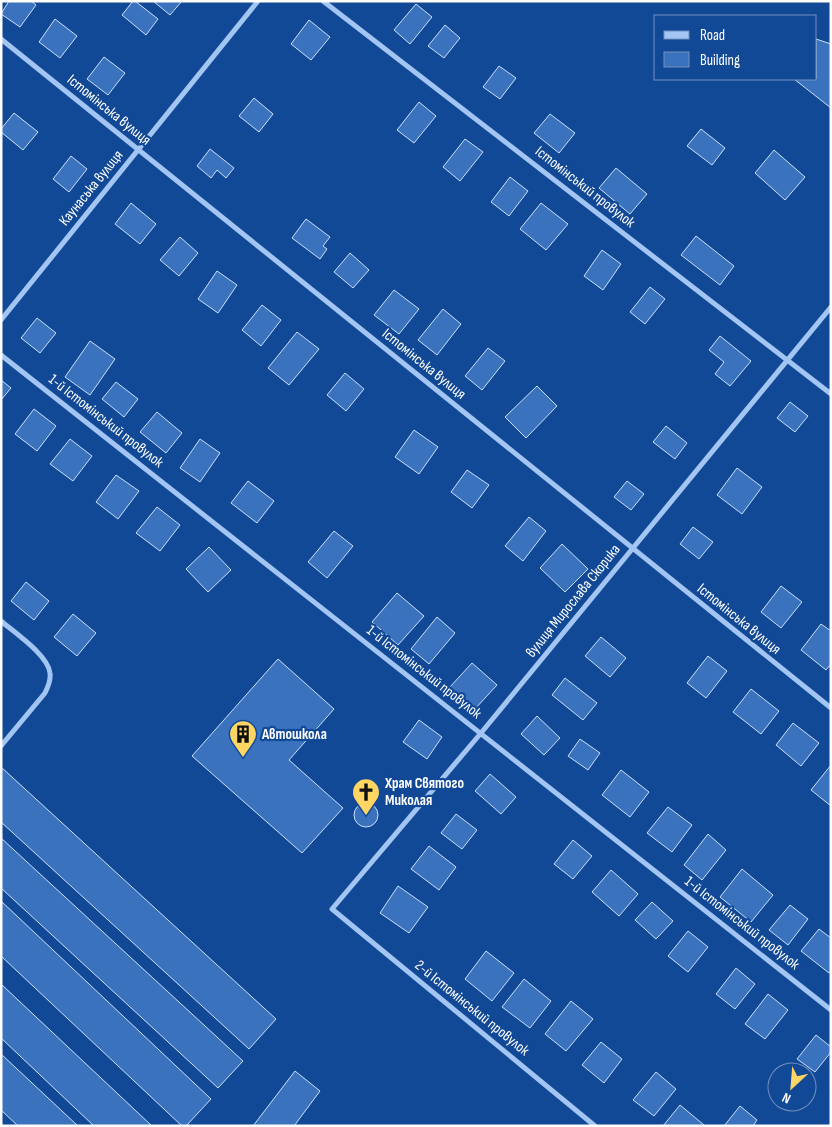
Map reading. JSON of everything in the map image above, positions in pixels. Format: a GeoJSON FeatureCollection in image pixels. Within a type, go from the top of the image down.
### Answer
{"type":"FeatureCollection","features":[{"type":"Feature","properties":{"kind":"street","name":"Каунаська вулиця"},"geometry":{"type":"LineString","coordinates":[[1,320],[258,1]]}},
{"type":"Feature","properties":{"kind":"street","name":"Істомінський провулок"},"geometry":{"type":"LineString","coordinates":[[323,1],[831,394]]}},
{"type":"Feature","properties":{"kind":"street","name":"Істомінська вулиця"},"geometry":{"type":"LineString","coordinates":[[1,39],[831,708]]}},
{"type":"Feature","properties":{"kind":"street","name":"вулиця Мирослава Скорика"},"geometry":{"type":"LineString","coordinates":[[332,909],[481,733],[831,307]]}},
{"type":"Feature","properties":{"kind":"street","name":"1-й Істомінський провулок"},"geometry":{"type":"LineString","coordinates":[[1,355],[831,1010]]}},
{"type":"Feature","properties":{"kind":"street"},"geometry":{"type":"LineString","coordinates":[[1,621],[39,654],[48,666],[50,674],[45,693],[1,746]]}},
{"type":"Feature","properties":{"kind":"street","name":"2-й Істомінський провулок"},"geometry":{"type":"LineString","coordinates":[[332,909],[595,1126]]}},
{"type":"Feature","properties":{"kind":"building"},"geometry":{"type":"Polygon","coordinates":[[[9,1],[31,1],[36,5],[20,27],[1,14],[9,1]]]}},
{"type":"Feature","properties":{"kind":"building"},"geometry":{"type":"Polygon","coordinates":[[[133,1],[158,19],[146,35],[122,15],[133,1]]]}},
{"type":"Feature","properties":{"kind":"building"},"geometry":{"type":"Polygon","coordinates":[[[153,1],[182,1],[170,15],[153,1]]]}},
{"type":"Feature","properties":{"kind":"building"},"geometry":{"type":"Polygon","coordinates":[[[416,4],[432,17],[410,44],[394,30],[416,4]]]}},
{"type":"Feature","properties":{"kind":"building"},"geometry":{"type":"Polygon","coordinates":[[[55,19],[77,36],[60,58],[39,42],[55,19]]]}},
{"type":"Feature","properties":{"kind":"building"},"geometry":{"type":"Polygon","coordinates":[[[309,20],[330,37],[311,60],[291,44],[309,20]]]}},
{"type":"Feature","properties":{"kind":"building"},"geometry":{"type":"Polygon","coordinates":[[[445,25],[460,38],[444,58],[428,46],[445,25]]]}},
{"type":"Feature","properties":{"kind":"building"},"geometry":{"type":"Polygon","coordinates":[[[817,39],[831,44],[831,108],[795,80],[817,80],[817,39]]]}},
{"type":"Feature","properties":{"kind":"building"},"geometry":{"type":"Polygon","coordinates":[[[104,57],[125,73],[108,95],[87,79],[104,57]]]}},
{"type":"Feature","properties":{"kind":"building"},"geometry":{"type":"Polygon","coordinates":[[[499,66],[516,78],[500,99],[483,87],[499,66]]]}},
{"type":"Feature","properties":{"kind":"building"},"geometry":{"type":"Polygon","coordinates":[[[254,98],[273,114],[259,132],[239,116],[254,98]]]}},
{"type":"Feature","properties":{"kind":"building"},"geometry":{"type":"Polygon","coordinates":[[[419,102],[436,116],[414,143],[397,130],[419,102]]]}},
{"type":"Feature","properties":{"kind":"building"},"geometry":{"type":"Polygon","coordinates":[[[14,113],[38,132],[23,150],[1,132],[1,129],[14,113]]]}},
{"type":"Feature","properties":{"kind":"building"},"geometry":{"type":"Polygon","coordinates":[[[550,114],[575,133],[559,153],[534,133],[550,114]]]}},
{"type":"Feature","properties":{"kind":"building"},"geometry":{"type":"Polygon","coordinates":[[[701,129],[725,148],[712,165],[687,146],[701,129]]]}},
{"type":"Feature","properties":{"kind":"building"},"geometry":{"type":"Polygon","coordinates":[[[465,139],[483,152],[460,181],[443,167],[465,139]]]}},
{"type":"Feature","properties":{"kind":"building"},"geometry":{"type":"Polygon","coordinates":[[[210,149],[234,168],[226,178],[217,170],[211,178],[197,166],[210,149]]]}},
{"type":"Feature","properties":{"kind":"building"},"geometry":{"type":"Polygon","coordinates":[[[774,150],[805,177],[785,200],[755,173],[774,150]]]}},
{"type":"Feature","properties":{"kind":"building"},"geometry":{"type":"Polygon","coordinates":[[[71,156],[87,169],[69,192],[53,179],[71,156]]]}},
{"type":"Feature","properties":{"kind":"building"},"geometry":{"type":"Polygon","coordinates":[[[616,168],[647,194],[630,214],[599,188],[616,168]]]}},
{"type":"Feature","properties":{"kind":"building"},"geometry":{"type":"Polygon","coordinates":[[[510,177],[528,191],[509,216],[491,202],[510,177]]]}},
{"type":"Feature","properties":{"kind":"building"},"geometry":{"type":"Polygon","coordinates":[[[131,203],[156,224],[140,244],[115,224],[131,203]]]}},
{"type":"Feature","properties":{"kind":"building"},"geometry":{"type":"Polygon","coordinates":[[[541,203],[568,224],[546,250],[520,229],[541,203]]]}},
{"type":"Feature","properties":{"kind":"building"},"geometry":{"type":"Polygon","coordinates":[[[306,219],[330,237],[323,246],[327,249],[320,259],[292,238],[306,219]]]}},
{"type":"Feature","properties":{"kind":"building"},"geometry":{"type":"Polygon","coordinates":[[[696,236],[734,266],[720,285],[681,255],[696,236]]]}},
{"type":"Feature","properties":{"kind":"building"},"geometry":{"type":"Polygon","coordinates":[[[180,237],[198,253],[179,276],[160,260],[180,237]]]}},
{"type":"Feature","properties":{"kind":"building"},"geometry":{"type":"Polygon","coordinates":[[[602,250],[621,264],[603,290],[584,276],[602,250]]]}},
{"type":"Feature","properties":{"kind":"building"},"geometry":{"type":"Polygon","coordinates":[[[350,253],[369,270],[353,288],[334,272],[350,253]]]}},
{"type":"Feature","properties":{"kind":"building"},"geometry":{"type":"Polygon","coordinates":[[[217,271],[237,285],[218,313],[198,299],[217,271]]]}},
{"type":"Feature","properties":{"kind":"building"},"geometry":{"type":"Polygon","coordinates":[[[650,287],[665,299],[645,324],[630,312],[650,287]]]}},
{"type":"Feature","properties":{"kind":"building"},"geometry":{"type":"Polygon","coordinates":[[[394,290],[419,309],[399,334],[374,315],[394,290]]]}},
{"type":"Feature","properties":{"kind":"building"},"geometry":{"type":"Polygon","coordinates":[[[262,305],[281,320],[261,346],[242,330],[262,305]]]}},
{"type":"Feature","properties":{"kind":"building"},"geometry":{"type":"Polygon","coordinates":[[[443,309],[461,324],[437,355],[418,340],[443,309]]]}},
{"type":"Feature","properties":{"kind":"building"},"geometry":{"type":"Polygon","coordinates":[[[37,318],[56,333],[40,353],[21,338],[37,318]]]}},
{"type":"Feature","properties":{"kind":"building"},"geometry":{"type":"Polygon","coordinates":[[[297,332],[319,349],[289,385],[268,368],[297,332]]]}},
{"type":"Feature","properties":{"kind":"building"},"geometry":{"type":"Polygon","coordinates":[[[720,336],[751,361],[730,386],[715,374],[724,362],[709,350],[720,336]]]}},
{"type":"Feature","properties":{"kind":"building"},"geometry":{"type":"Polygon","coordinates":[[[90,341],[115,359],[90,395],[65,377],[90,341]]]}},
{"type":"Feature","properties":{"kind":"building"},"geometry":{"type":"Polygon","coordinates":[[[488,348],[505,361],[482,390],[465,376],[488,348]]]}},
{"type":"Feature","properties":{"kind":"building"},"geometry":{"type":"Polygon","coordinates":[[[345,373],[364,389],[346,411],[327,395],[345,373]]]}},
{"type":"Feature","properties":{"kind":"building"},"geometry":{"type":"Polygon","coordinates":[[[1,380],[11,388],[1,400],[1,380]]]}},
{"type":"Feature","properties":{"kind":"building"},"geometry":{"type":"Polygon","coordinates":[[[116,382],[138,399],[124,417],[102,399],[116,382]]]}},
{"type":"Feature","properties":{"kind":"building"},"geometry":{"type":"Polygon","coordinates":[[[537,386],[557,406],[526,438],[505,417],[537,386]]]}},
{"type":"Feature","properties":{"kind":"building"},"geometry":{"type":"Polygon","coordinates":[[[790,402],[808,416],[795,432],[777,418],[790,402]]]}},
{"type":"Feature","properties":{"kind":"building"},"geometry":{"type":"Polygon","coordinates":[[[34,409],[56,426],[37,451],[15,434],[34,409]]]}},
{"type":"Feature","properties":{"kind":"building"},"geometry":{"type":"Polygon","coordinates":[[[157,412],[182,433],[166,453],[140,432],[157,412]]]}},
{"type":"Feature","properties":{"kind":"building"},"geometry":{"type":"Polygon","coordinates":[[[666,426],[687,443],[675,459],[653,442],[666,426]]]}},
{"type":"Feature","properties":{"kind":"building"},"geometry":{"type":"Polygon","coordinates":[[[414,430],[438,447],[419,474],[395,457],[414,430]]]}},
{"type":"Feature","properties":{"kind":"building"},"geometry":{"type":"Polygon","coordinates":[[[70,439],[92,456],[73,481],[50,464],[70,439]]]}},
{"type":"Feature","properties":{"kind":"building"},"geometry":{"type":"Polygon","coordinates":[[[200,439],[220,453],[200,482],[180,468],[200,439]]]}},
{"type":"Feature","properties":{"kind":"building"},"geometry":{"type":"Polygon","coordinates":[[[737,468],[762,487],[742,514],[717,495],[737,468]]]}},
{"type":"Feature","properties":{"kind":"building"},"geometry":{"type":"Polygon","coordinates":[[[467,470],[489,485],[472,508],[451,492],[467,470]]]}},
{"type":"Feature","properties":{"kind":"building"},"geometry":{"type":"Polygon","coordinates":[[[116,475],[139,491],[118,519],[96,502],[116,475]]]}},
{"type":"Feature","properties":{"kind":"building"},"geometry":{"type":"Polygon","coordinates":[[[248,481],[274,501],[257,523],[231,503],[248,481]]]}},
{"type":"Feature","properties":{"kind":"building"},"geometry":{"type":"Polygon","coordinates":[[[627,481],[644,494],[631,510],[614,497],[627,481]]]}},
{"type":"Feature","properties":{"kind":"building"},"geometry":{"type":"Polygon","coordinates":[[[157,507],[180,525],[160,551],[136,533],[157,507]]]}},
{"type":"Feature","properties":{"kind":"building"},"geometry":{"type":"Polygon","coordinates":[[[529,517],[546,531],[523,561],[505,546],[529,517]]]}},
{"type":"Feature","properties":{"kind":"building"},"geometry":{"type":"Polygon","coordinates":[[[693,527],[713,542],[699,559],[680,544],[693,527]]]}},
{"type":"Feature","properties":{"kind":"building"},"geometry":{"type":"Polygon","coordinates":[[[334,531],[353,546],[327,578],[308,562],[334,531]]]}},
{"type":"Feature","properties":{"kind":"building"},"geometry":{"type":"Polygon","coordinates":[[[562,544],[588,569],[565,592],[540,568],[562,544]]]}},
{"type":"Feature","properties":{"kind":"building"},"geometry":{"type":"Polygon","coordinates":[[[209,547],[231,570],[208,592],[186,569],[209,547]]]}},
{"type":"Feature","properties":{"kind":"building"},"geometry":{"type":"Polygon","coordinates":[[[26,582],[49,601],[34,620],[11,601],[26,582]]]}},
{"type":"Feature","properties":{"kind":"building"},"geometry":{"type":"Polygon","coordinates":[[[781,586],[802,602],[781,628],[761,612],[781,586]]]}},
{"type":"Feature","properties":{"kind":"building"},"geometry":{"type":"Polygon","coordinates":[[[397,593],[424,616],[398,645],[372,622],[397,593]]]}},
{"type":"Feature","properties":{"kind":"building"},"geometry":{"type":"Polygon","coordinates":[[[73,614],[96,633],[77,656],[54,637],[73,614]]]}},
{"type":"Feature","properties":{"kind":"building"},"geometry":{"type":"Polygon","coordinates":[[[437,617],[455,633],[429,664],[411,649],[437,617]]]}},
{"type":"Feature","properties":{"kind":"building"},"geometry":{"type":"Polygon","coordinates":[[[821,624],[831,631],[831,664],[826,670],[801,650],[821,624]]]}},
{"type":"Feature","properties":{"kind":"building"},"geometry":{"type":"Polygon","coordinates":[[[601,637],[626,658],[610,677],[585,656],[601,637]]]}},
{"type":"Feature","properties":{"kind":"building"},"geometry":{"type":"Polygon","coordinates":[[[708,656],[727,671],[706,698],[687,683],[708,656]]]}},
{"type":"Feature","properties":{"kind":"building","name":"Автошкола"},"geometry":{"type":"Polygon","coordinates":[[[278,659],[334,709],[289,760],[343,808],[302,853],[192,756],[278,659]]]}},
{"type":"Feature","properties":{"kind":"building"},"geometry":{"type":"Polygon","coordinates":[[[472,663],[497,685],[474,710],[449,688],[472,663]]]}},
{"type":"Feature","properties":{"kind":"building"},"geometry":{"type":"Polygon","coordinates":[[[565,678],[597,703],[583,720],[552,695],[565,678]]]}},
{"type":"Feature","properties":{"kind":"building"},"geometry":{"type":"Polygon","coordinates":[[[751,689],[779,711],[761,734],[733,712],[751,689]]]}},
{"type":"Feature","properties":{"kind":"building"},"geometry":{"type":"Polygon","coordinates":[[[537,716],[560,738],[544,755],[521,734],[537,716]]]}},
{"type":"Feature","properties":{"kind":"building"},"geometry":{"type":"Polygon","coordinates":[[[419,720],[442,737],[427,759],[403,742],[419,720]]]}},
{"type":"Feature","properties":{"kind":"building"},"geometry":{"type":"Polygon","coordinates":[[[793,723],[819,743],[801,766],[776,745],[793,723]]]}},
{"type":"Feature","properties":{"kind":"building"},"geometry":{"type":"Polygon","coordinates":[[[580,739],[600,753],[588,770],[568,756],[580,739]]]}},
{"type":"Feature","properties":{"kind":"building"},"geometry":{"type":"Polygon","coordinates":[[[831,765],[831,806],[811,790],[831,765]]]}},
{"type":"Feature","properties":{"kind":"building"},"geometry":{"type":"Polygon","coordinates":[[[1,767],[276,1019],[249,1049],[1,822],[1,767]]]}},
{"type":"Feature","properties":{"kind":"building"},"geometry":{"type":"Polygon","coordinates":[[[621,770],[649,792],[630,817],[602,795],[621,770]]]}},
{"type":"Feature","properties":{"kind":"building"},"geometry":{"type":"Polygon","coordinates":[[[490,774],[516,797],[501,814],[475,791],[490,774]]]}},
{"type":"Feature","properties":{"kind":"building","name":"Храм Святого Миколая"},"geometry":{"type":"Polygon","coordinates":[[[366,803],[374,807],[378,815],[374,823],[366,827],[358,823],[354,815],[358,807],[366,803]]]}},
{"type":"Feature","properties":{"kind":"building"},"geometry":{"type":"Polygon","coordinates":[[[668,807],[692,825],[672,852],[647,833],[668,807]]]}},
{"type":"Feature","properties":{"kind":"building"},"geometry":{"type":"Polygon","coordinates":[[[456,814],[477,830],[462,849],[441,833],[456,814]]]}},
{"type":"Feature","properties":{"kind":"building"},"geometry":{"type":"Polygon","coordinates":[[[708,834],[726,850],[702,880],[684,865],[708,834]]]}},
{"type":"Feature","properties":{"kind":"building"},"geometry":{"type":"Polygon","coordinates":[[[1,838],[243,1061],[218,1088],[1,888],[1,838]]]}},
{"type":"Feature","properties":{"kind":"building"},"geometry":{"type":"Polygon","coordinates":[[[573,840],[592,856],[573,879],[554,864],[573,840]]]}},
{"type":"Feature","properties":{"kind":"building"},"geometry":{"type":"Polygon","coordinates":[[[429,846],[456,867],[439,890],[411,869],[429,846]]]}},
{"type":"Feature","properties":{"kind":"building"},"geometry":{"type":"Polygon","coordinates":[[[742,869],[773,895],[751,922],[720,897],[742,869]]]}},
{"type":"Feature","properties":{"kind":"building"},"geometry":{"type":"Polygon","coordinates":[[[611,870],[638,894],[619,916],[592,892],[611,870]]]}},
{"type":"Feature","properties":{"kind":"building"},"geometry":{"type":"Polygon","coordinates":[[[398,886],[428,907],[409,933],[380,913],[398,886]]]}},
{"type":"Feature","properties":{"kind":"building"},"geometry":{"type":"Polygon","coordinates":[[[1,901],[211,1099],[186,1126],[182,1126],[1,956],[1,901]]]}},
{"type":"Feature","properties":{"kind":"building"},"geometry":{"type":"Polygon","coordinates":[[[652,902],[673,921],[656,939],[635,920],[652,902]]]}},
{"type":"Feature","properties":{"kind":"building"},"geometry":{"type":"Polygon","coordinates":[[[790,905],[808,919],[788,945],[769,930],[790,905]]]}},
{"type":"Feature","properties":{"kind":"building"},"geometry":{"type":"Polygon","coordinates":[[[819,929],[831,938],[831,971],[829,973],[801,951],[819,929]]]}},
{"type":"Feature","properties":{"kind":"building"},"geometry":{"type":"Polygon","coordinates":[[[688,931],[708,947],[688,972],[668,956],[688,931]]]}},
{"type":"Feature","properties":{"kind":"building"},"geometry":{"type":"Polygon","coordinates":[[[486,951],[514,973],[492,1001],[465,979],[486,951]]]}},
{"type":"Feature","properties":{"kind":"building"},"geometry":{"type":"Polygon","coordinates":[[[736,968],[755,984],[735,1009],[716,994],[736,968]]]}},
{"type":"Feature","properties":{"kind":"building"},"geometry":{"type":"Polygon","coordinates":[[[524,979],[551,1001],[530,1028],[502,1007],[524,979]]]}},
{"type":"Feature","properties":{"kind":"building"},"geometry":{"type":"Polygon","coordinates":[[[1,984],[152,1126],[94,1126],[1,1038],[1,984]]]}},
{"type":"Feature","properties":{"kind":"building"},"geometry":{"type":"Polygon","coordinates":[[[768,994],[788,1010],[765,1039],[745,1024],[768,994]]]}},
{"type":"Feature","properties":{"kind":"building"},"geometry":{"type":"Polygon","coordinates":[[[571,1001],[593,1019],[566,1051],[545,1034],[571,1001]]]}},
{"type":"Feature","properties":{"kind":"building"},"geometry":{"type":"Polygon","coordinates":[[[816,1035],[831,1047],[831,1052],[817,1070],[817,1062],[801,1062],[797,1059],[816,1035]]]}},
{"type":"Feature","properties":{"kind":"building"},"geometry":{"type":"Polygon","coordinates":[[[601,1042],[622,1059],[604,1083],[582,1065],[601,1042]]]}},
{"type":"Feature","properties":{"kind":"building"},"geometry":{"type":"Polygon","coordinates":[[[1,1054],[78,1126],[18,1126],[1,1110],[1,1054]]]}},
{"type":"Feature","properties":{"kind":"building"},"geometry":{"type":"Polygon","coordinates":[[[295,1071],[320,1091],[294,1126],[253,1126],[295,1071]]]}},
{"type":"Feature","properties":{"kind":"building"},"geometry":{"type":"Polygon","coordinates":[[[656,1072],[676,1089],[654,1116],[633,1100],[656,1072]]]}},
{"type":"Feature","properties":{"kind":"building"},"geometry":{"type":"Polygon","coordinates":[[[680,1105],[704,1125],[663,1126],[680,1105]]]}},
{"type":"Feature","properties":{"kind":"building"},"geometry":{"type":"Polygon","coordinates":[[[740,1106],[757,1120],[753,1126],[724,1126],[740,1106]]]}},
{"type":"Feature","properties":{"kind":"place","name":"Автошкола"},"geometry":{"type":"Point","coordinates":[243,758]}},
{"type":"Feature","properties":{"kind":"place","name":"Храм Святого Миколая"},"geometry":{"type":"Point","coordinates":[366,816]}}]}
